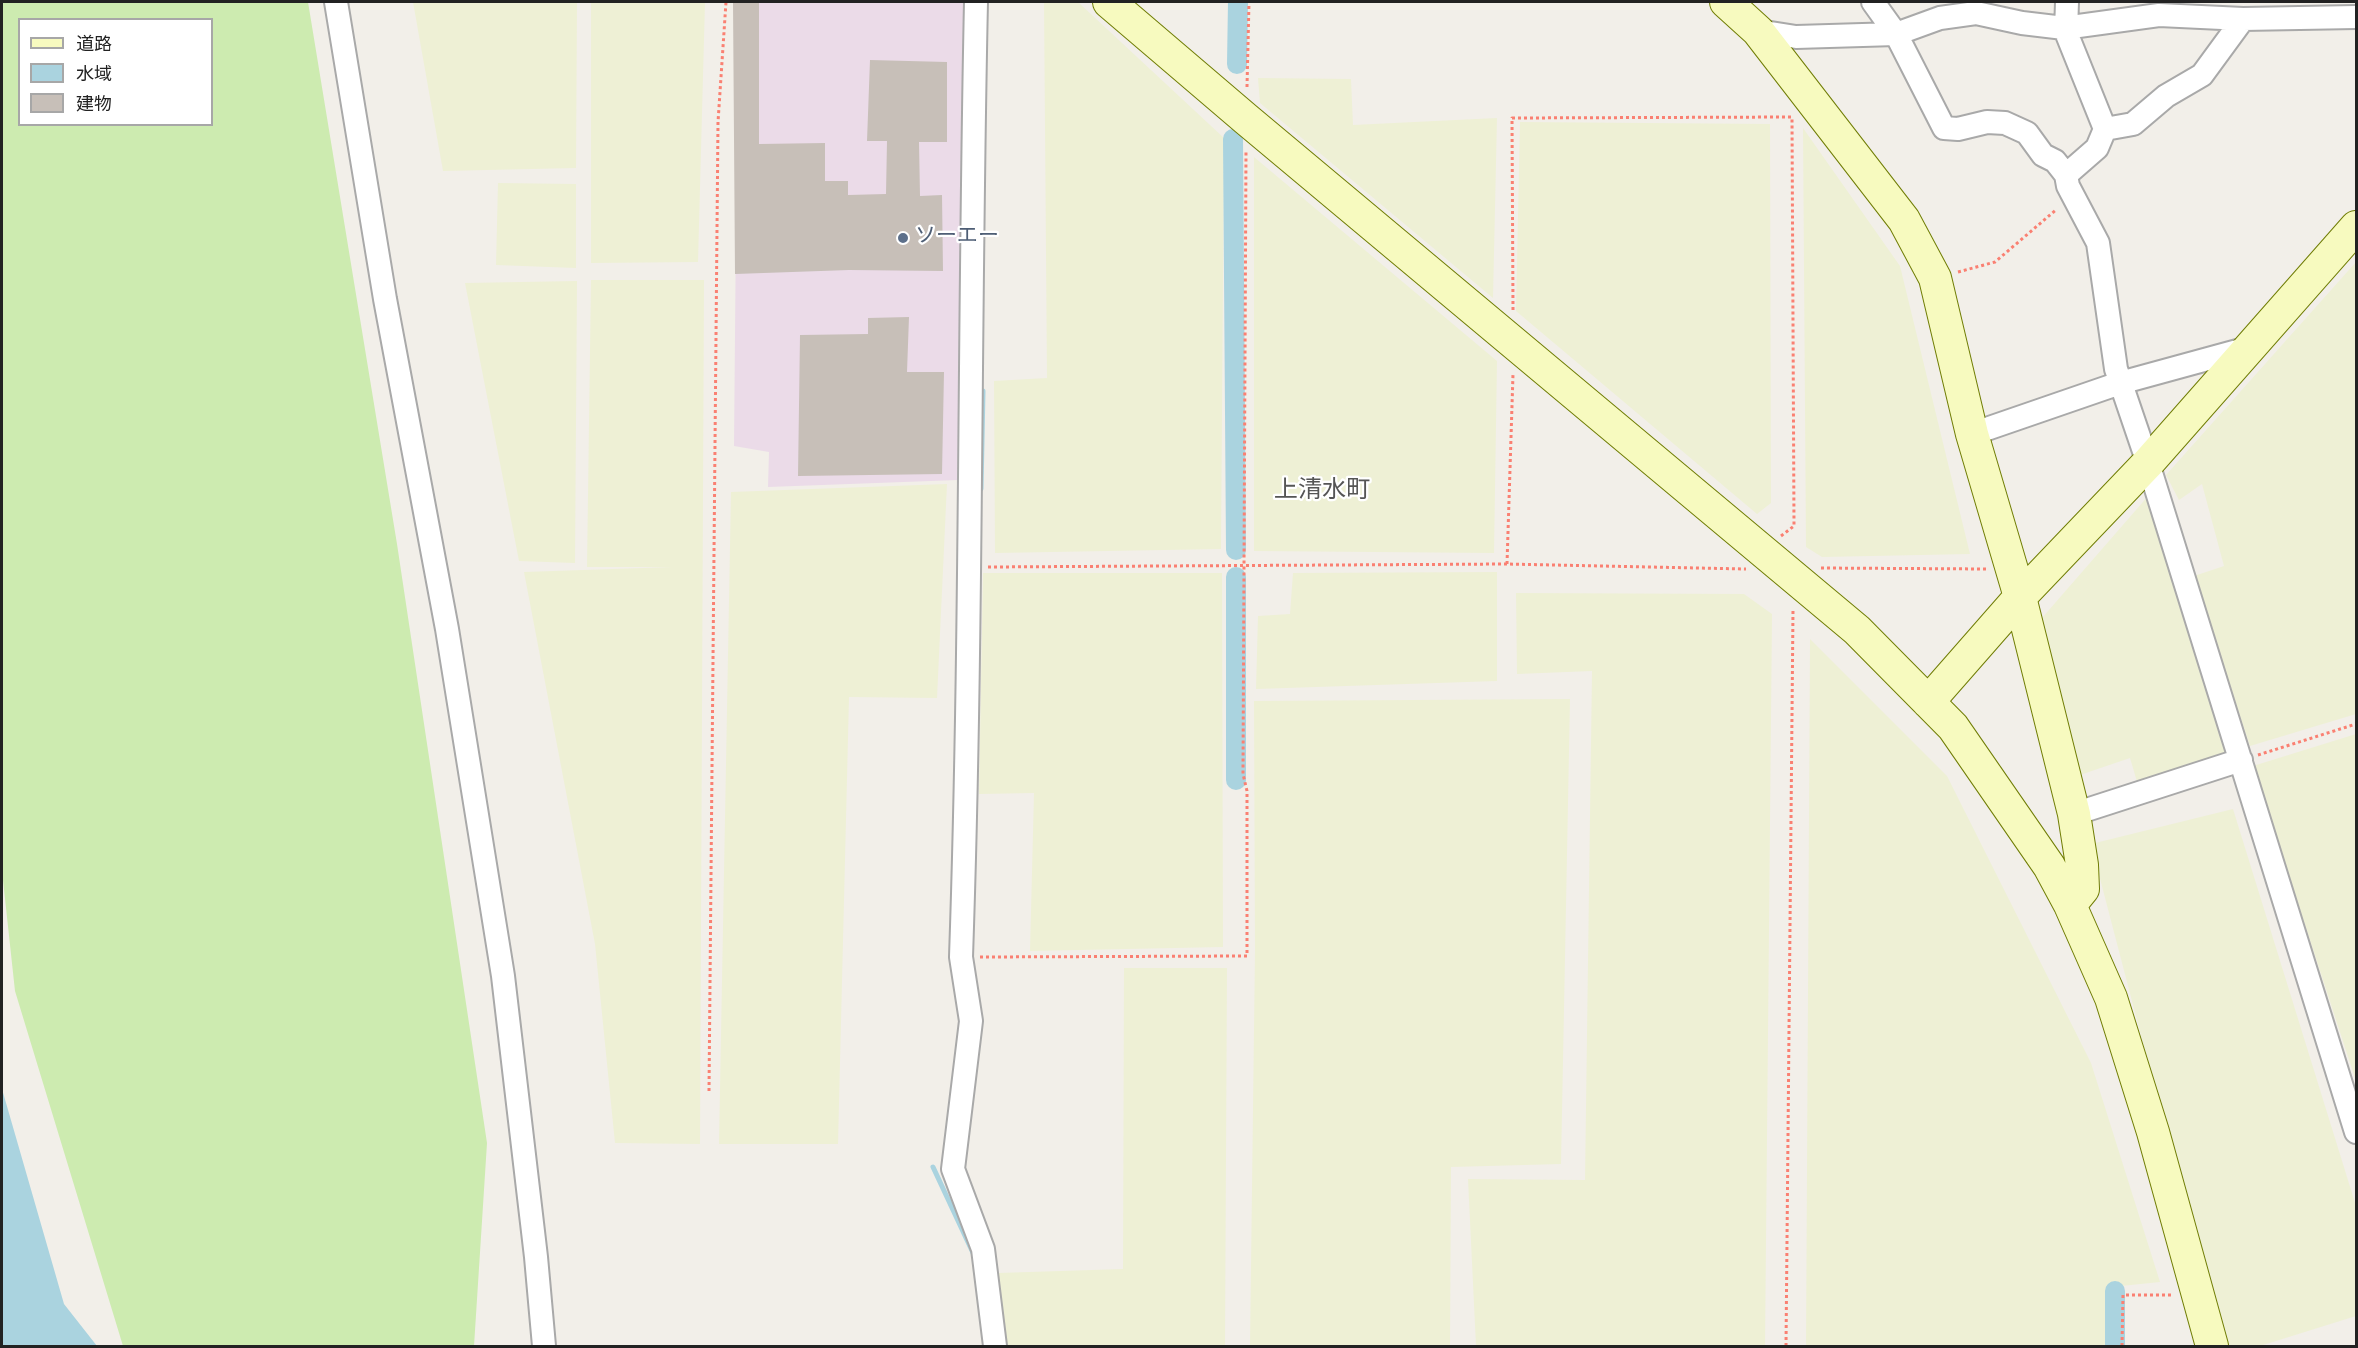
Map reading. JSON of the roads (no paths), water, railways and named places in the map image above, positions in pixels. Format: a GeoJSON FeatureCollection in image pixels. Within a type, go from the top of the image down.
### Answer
{"type":"FeatureCollection","features":[{"type":"Feature","properties":{"kind":"street"},"geometry":{"type":"LineString","coordinates":[[336,2],[385,299],[447,629],[503,976],[536,1257],[544,1347]]}},
{"type":"Feature","properties":{"kind":"street"},"geometry":{"type":"LineString","coordinates":[[976,2],[971,222],[970,567],[961,957],[971,1021],[953,1169],[983,1249],[995,1347]]}},
{"type":"Feature","properties":{"kind":"street"},"geometry":{"type":"LineString","coordinates":[[1109,2],[1513,342],[1775,547],[1953,727],[2031,838],[2070,905],[2110,998],[2132,1062],[2212,1347]]}},
{"type":"Feature","properties":{"kind":"street"},"geometry":{"type":"LineString","coordinates":[[1726,2],[1758,31],[1904,220],[1935,278],[1972,434],[2016,583],[2074,814],[2082,865],[2083,889],[2070,905]]}},
{"type":"Feature","properties":{"kind":"street"},"geometry":{"type":"LineString","coordinates":[[1873,2],[1896,34],[1944,128],[1958,129],[1987,122],[2005,123],[2027,132],[2043,154],[2055,161],[2066,175],[2068,186],[2079,203],[2098,243],[2120,383],[2148,463],[2356,1132]]}},
{"type":"Feature","properties":{"kind":"street"},"geometry":{"type":"LineString","coordinates":[[2066,175],[2097,148],[2105,129],[2064,28],[2067,2]]}},
{"type":"Feature","properties":{"kind":"street"},"geometry":{"type":"LineString","coordinates":[[1758,31],[1796,37],[1896,34],[1973,7],[2022,23],[2064,28],[2156,8],[2243,19],[2356,17]]}},
{"type":"Feature","properties":{"kind":"street"},"geometry":{"type":"LineString","coordinates":[[2105,129],[2133,124],[2166,96],[2202,75],[2243,19]]}},
{"type":"Feature","properties":{"kind":"street"},"geometry":{"type":"LineString","coordinates":[[1928,702],[2016,583],[2148,463],[2356,227]]}},
{"type":"Feature","properties":{"kind":"street"},"geometry":{"type":"LineString","coordinates":[[1972,434],[2120,383],[2248,348]]}},
{"type":"Feature","properties":{"kind":"street"},"geometry":{"type":"LineString","coordinates":[[2074,814],[2241,760]]}},
{"type":"Feature","properties":{"kind":"water"},"geometry":{"type":"Polygon","coordinates":[[[2,1089],[64,1304],[97,1346],[2,1346],[2,1089]]]}},
{"type":"Feature","properties":{"kind":"waterway"},"geometry":{"type":"LineString","coordinates":[[1237,64],[1238,2]]}},
{"type":"Feature","properties":{"kind":"waterway"},"geometry":{"type":"LineString","coordinates":[[1233,139],[1236,550]]}},
{"type":"Feature","properties":{"kind":"waterway"},"geometry":{"type":"LineString","coordinates":[[981,489],[983,391]]}},
{"type":"Feature","properties":{"kind":"waterway"},"geometry":{"type":"LineString","coordinates":[[1236,577],[1236,780]]}},
{"type":"Feature","properties":{"kind":"waterway"},"geometry":{"type":"LineString","coordinates":[[933,1167],[974,1255]]}},
{"type":"Feature","properties":{"kind":"waterway"},"geometry":{"type":"LineString","coordinates":[[2115,1291],[2115,1346]]}},
{"type":"Feature","properties":{"kind":"place","name":"ソーエー"},"geometry":{"type":"Point","coordinates":[903,238]}},
{"type":"Feature","properties":{"kind":"district","name":"上清水町"},"geometry":{"type":"Point","coordinates":[1322,492]}}]}
